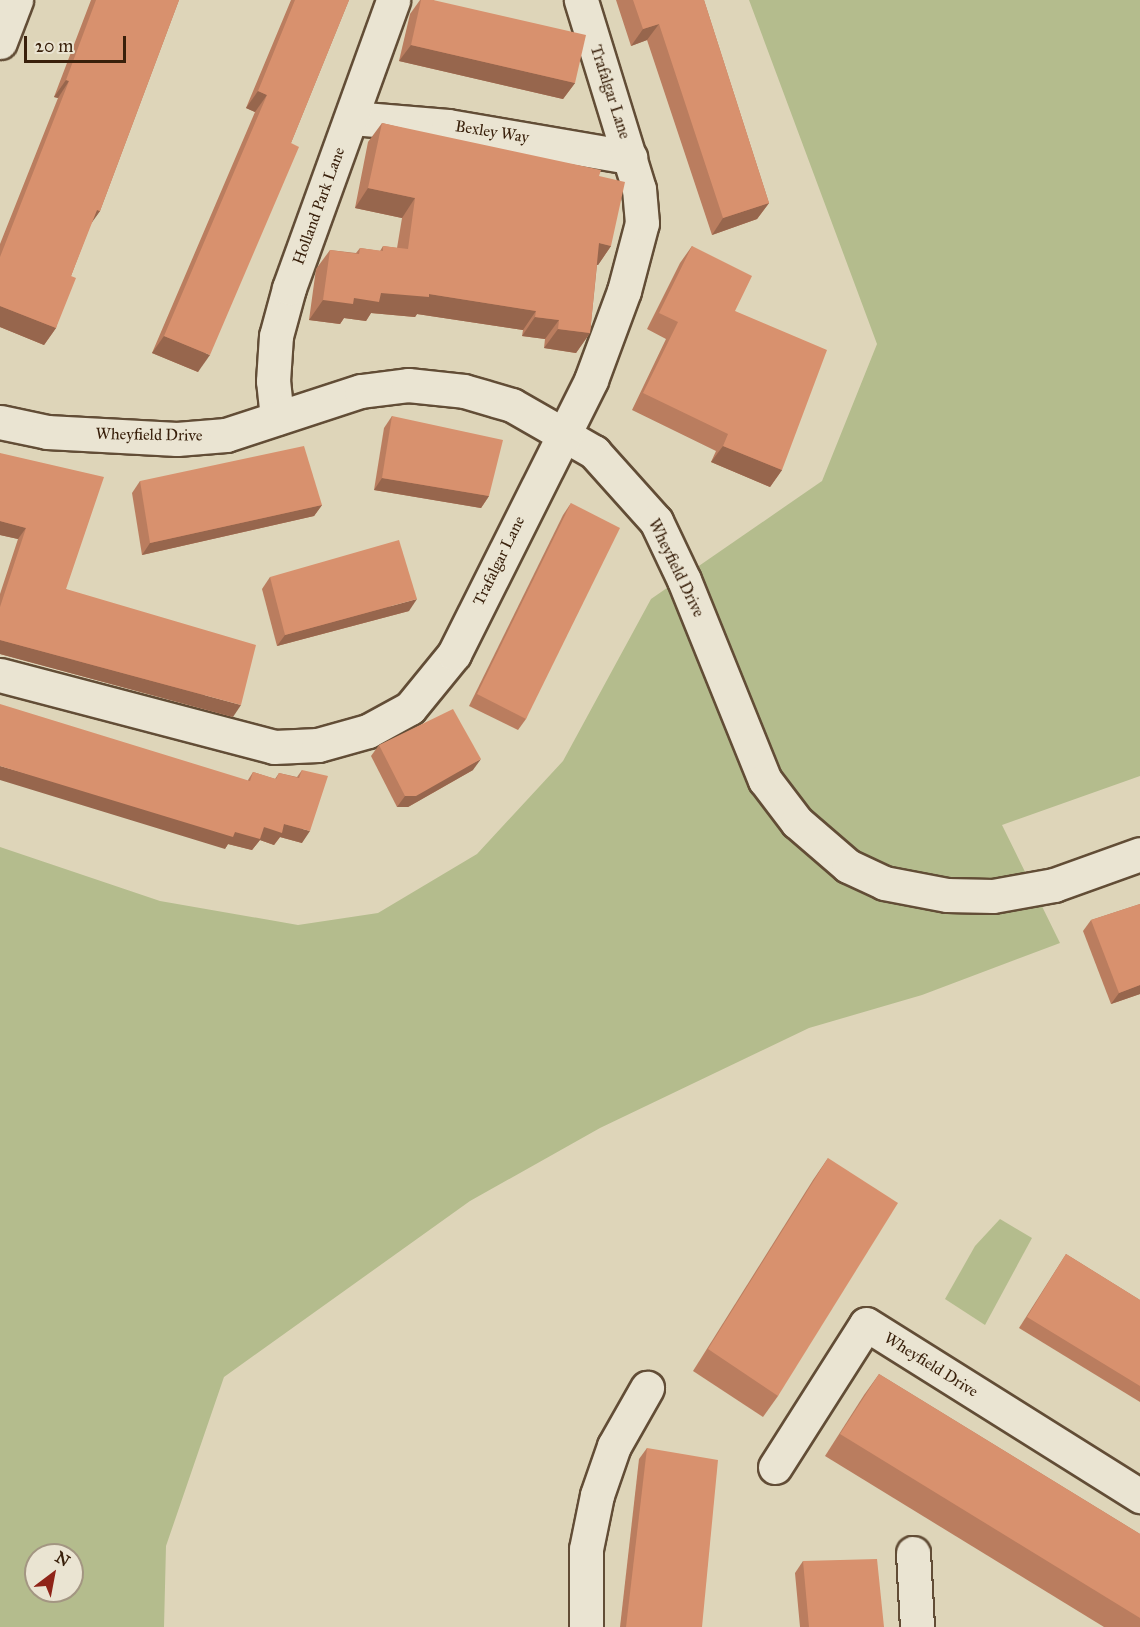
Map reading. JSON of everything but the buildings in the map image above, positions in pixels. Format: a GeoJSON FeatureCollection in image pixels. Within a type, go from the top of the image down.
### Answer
{"type":"FeatureCollection","features":[{"type":"Feature","properties":{"kind":"street"},"geometry":{"type":"LineString","coordinates":[[0,42],[16,0]]}},
{"type":"Feature","properties":{"kind":"street","name":"Holland Park Lane"},"geometry":{"type":"LineString","coordinates":[[277,418],[273,381],[276,336],[289,288],[393,0]]}},
{"type":"Feature","properties":{"kind":"street","name":"Trafalgar Lane"},"geometry":{"type":"LineString","coordinates":[[0,675],[274,747],[318,745],[369,731],[411,708],[454,654],[594,370],[624,291],[642,223],[639,189],[581,0]]}},
{"type":"Feature","properties":{"kind":"street","name":"Bexley Way"},"geometry":{"type":"LineString","coordinates":[[352,118],[448,126],[630,157]]}},
{"type":"Feature","properties":{"kind":"street","name":"Wheyfield Drive"},"geometry":{"type":"LineString","coordinates":[[0,422],[47,432],[177,439],[226,435],[361,391],[408,385],[464,392],[512,405],[563,432],[594,452],[656,521],[689,591],[765,780],[797,822],[848,866],[884,883],[947,895],[993,896],[1054,885],[1140,854]]}},
{"type":"Feature","properties":{"kind":"street","name":"Wheyfield Drive"},"geometry":{"type":"LineString","coordinates":[[775,1467],[866,1324],[1140,1496]]}},
{"type":"Feature","properties":{"kind":"street"},"geometry":{"type":"LineString","coordinates":[[586,1627],[586,1550],[597,1495],[614,1446],[647,1388]]}},
{"type":"Feature","properties":{"kind":"street"},"geometry":{"type":"LineString","coordinates":[[912,1553],[917,1627]]}},
{"type":"Feature","properties":{"kind":"green space"},"geometry":{"type":"Polygon","coordinates":[[[749,0],[1140,0],[1140,776],[1002,825],[1060,943],[922,995],[809,1028],[600,1128],[470,1201],[224,1377],[166,1546],[164,1627],[0,1627],[0,847],[160,901],[298,925],[378,913],[477,854],[563,761],[651,599],[822,481],[877,344],[749,0]]]}},
{"type":"Feature","properties":{"kind":"green space"},"geometry":{"type":"Polygon","coordinates":[[[1000,1219],[1032,1238],[985,1325],[945,1299],[975,1246],[1000,1219]]]}}]}
